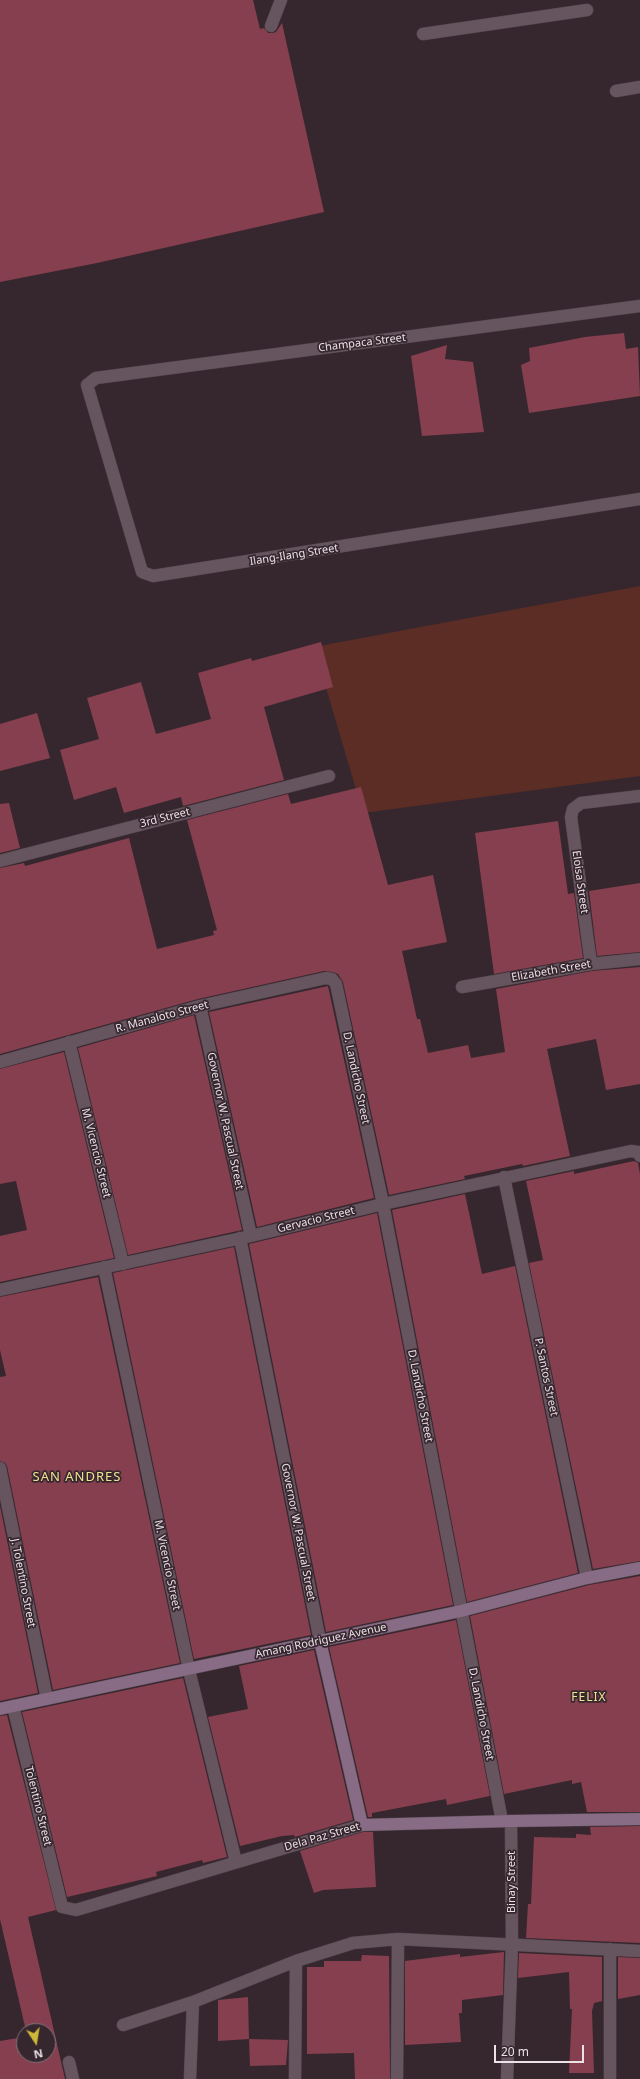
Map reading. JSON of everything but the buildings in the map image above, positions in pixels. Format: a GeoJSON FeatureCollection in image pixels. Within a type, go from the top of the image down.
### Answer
{"type":"FeatureCollection","features":[{"type":"Feature","properties":{"kind":"street"},"geometry":{"type":"LineString","coordinates":[[271,26],[281,0]]}},
{"type":"Feature","properties":{"kind":"street"},"geometry":{"type":"LineString","coordinates":[[424,34],[587,10]]}},
{"type":"Feature","properties":{"kind":"street"},"geometry":{"type":"LineString","coordinates":[[616,91],[640,87]]}},
{"type":"Feature","properties":{"kind":"street","name":"Champaca Street"},"geometry":{"type":"LineString","coordinates":[[87,385],[96,378],[640,306]]}},
{"type":"Feature","properties":{"kind":"street","name":"Ilang-Ilang Street"},"geometry":{"type":"LineString","coordinates":[[87,385],[142,572],[153,576],[640,499]]}},
{"type":"Feature","properties":{"kind":"street","name":"3rd Street"},"geometry":{"type":"LineString","coordinates":[[0,860],[329,776]]}},
{"type":"Feature","properties":{"kind":"street","name":"Eloisa Street"},"geometry":{"type":"LineString","coordinates":[[591,964],[571,817],[573,809],[581,803],[640,796]]}},
{"type":"Feature","properties":{"kind":"street","name":"Elizabeth Street"},"geometry":{"type":"LineString","coordinates":[[462,987],[591,964],[640,959]]}},
{"type":"Feature","properties":{"kind":"street","name":"R. Manaloto Street"},"geometry":{"type":"LineString","coordinates":[[0,1062],[200,1006],[326,978]]}},
{"type":"Feature","properties":{"kind":"street","name":"D. Landicho Street"},"geometry":{"type":"LineString","coordinates":[[326,978],[332,979],[336,984],[383,1204],[461,1611],[506,1821]]}},
{"type":"Feature","properties":{"kind":"street","name":"Governor W. Pascual Street"},"geometry":{"type":"LineString","coordinates":[[200,1006],[245,1237],[320,1641],[362,1825]]}},
{"type":"Feature","properties":{"kind":"street","name":"M. Vicencio Street"},"geometry":{"type":"LineString","coordinates":[[69,1042],[123,1264]]}},
{"type":"Feature","properties":{"kind":"street","name":"Gervacio Street"},"geometry":{"type":"LineString","coordinates":[[0,1290],[245,1237],[504,1177],[636,1153]]}},
{"type":"Feature","properties":{"kind":"street","name":"P. Santos Street"},"geometry":{"type":"LineString","coordinates":[[504,1177],[587,1578]]}},
{"type":"Feature","properties":{"kind":"street","name":"M. Vicencio Street"},"geometry":{"type":"LineString","coordinates":[[104,1267],[189,1670],[236,1862]]}},
{"type":"Feature","properties":{"kind":"street","name":"J. Tolentino Street"},"geometry":{"type":"LineString","coordinates":[[0,1468],[47,1699]]}},
{"type":"Feature","properties":{"kind":"street","name":"Amang Rodriguez Avenue"},"geometry":{"type":"LineString","coordinates":[[0,1708],[189,1670],[461,1611],[587,1578],[640,1568]]}},
{"type":"Feature","properties":{"kind":"street","name":"Tolentino Street"},"geometry":{"type":"LineString","coordinates":[[13,1706],[62,1907]]}},
{"type":"Feature","properties":{"kind":"street","name":"Dela Paz Street"},"geometry":{"type":"LineString","coordinates":[[62,1907],[76,1910],[362,1825],[640,1819]]}},
{"type":"Feature","properties":{"kind":"street","name":"Binay Street"},"geometry":{"type":"LineString","coordinates":[[506,1821],[512,1944],[507,2079]]}},
{"type":"Feature","properties":{"kind":"street"},"geometry":{"type":"LineString","coordinates":[[397,2079],[398,1939]]}},
{"type":"Feature","properties":{"kind":"street"},"geometry":{"type":"LineString","coordinates":[[123,2025],[193,2002],[296,1961],[353,1943],[398,1939],[640,1951]]}},
{"type":"Feature","properties":{"kind":"street"},"geometry":{"type":"LineString","coordinates":[[610,1949],[610,2079]]}},
{"type":"Feature","properties":{"kind":"street"},"geometry":{"type":"LineString","coordinates":[[295,2079],[296,1961]]}},
{"type":"Feature","properties":{"kind":"street"},"geometry":{"type":"LineString","coordinates":[[190,2079],[193,2002]]}},
{"type":"Feature","properties":{"kind":"street"},"geometry":{"type":"LineString","coordinates":[[68,2062],[73,2079]]}},
{"type":"Feature","properties":{"kind":"shaded area"},"geometry":{"type":"Polygon","coordinates":[[[640,586],[640,776],[363,813],[314,647],[640,586]]]}},
{"type":"Feature","properties":{"kind":"district","name":"SAN ANDRES"},"geometry":{"type":"Point","coordinates":[77,1477]}},
{"type":"Feature","properties":{"kind":"district","name":"FELIX"},"geometry":{"type":"Point","coordinates":[589,1698]}}]}
